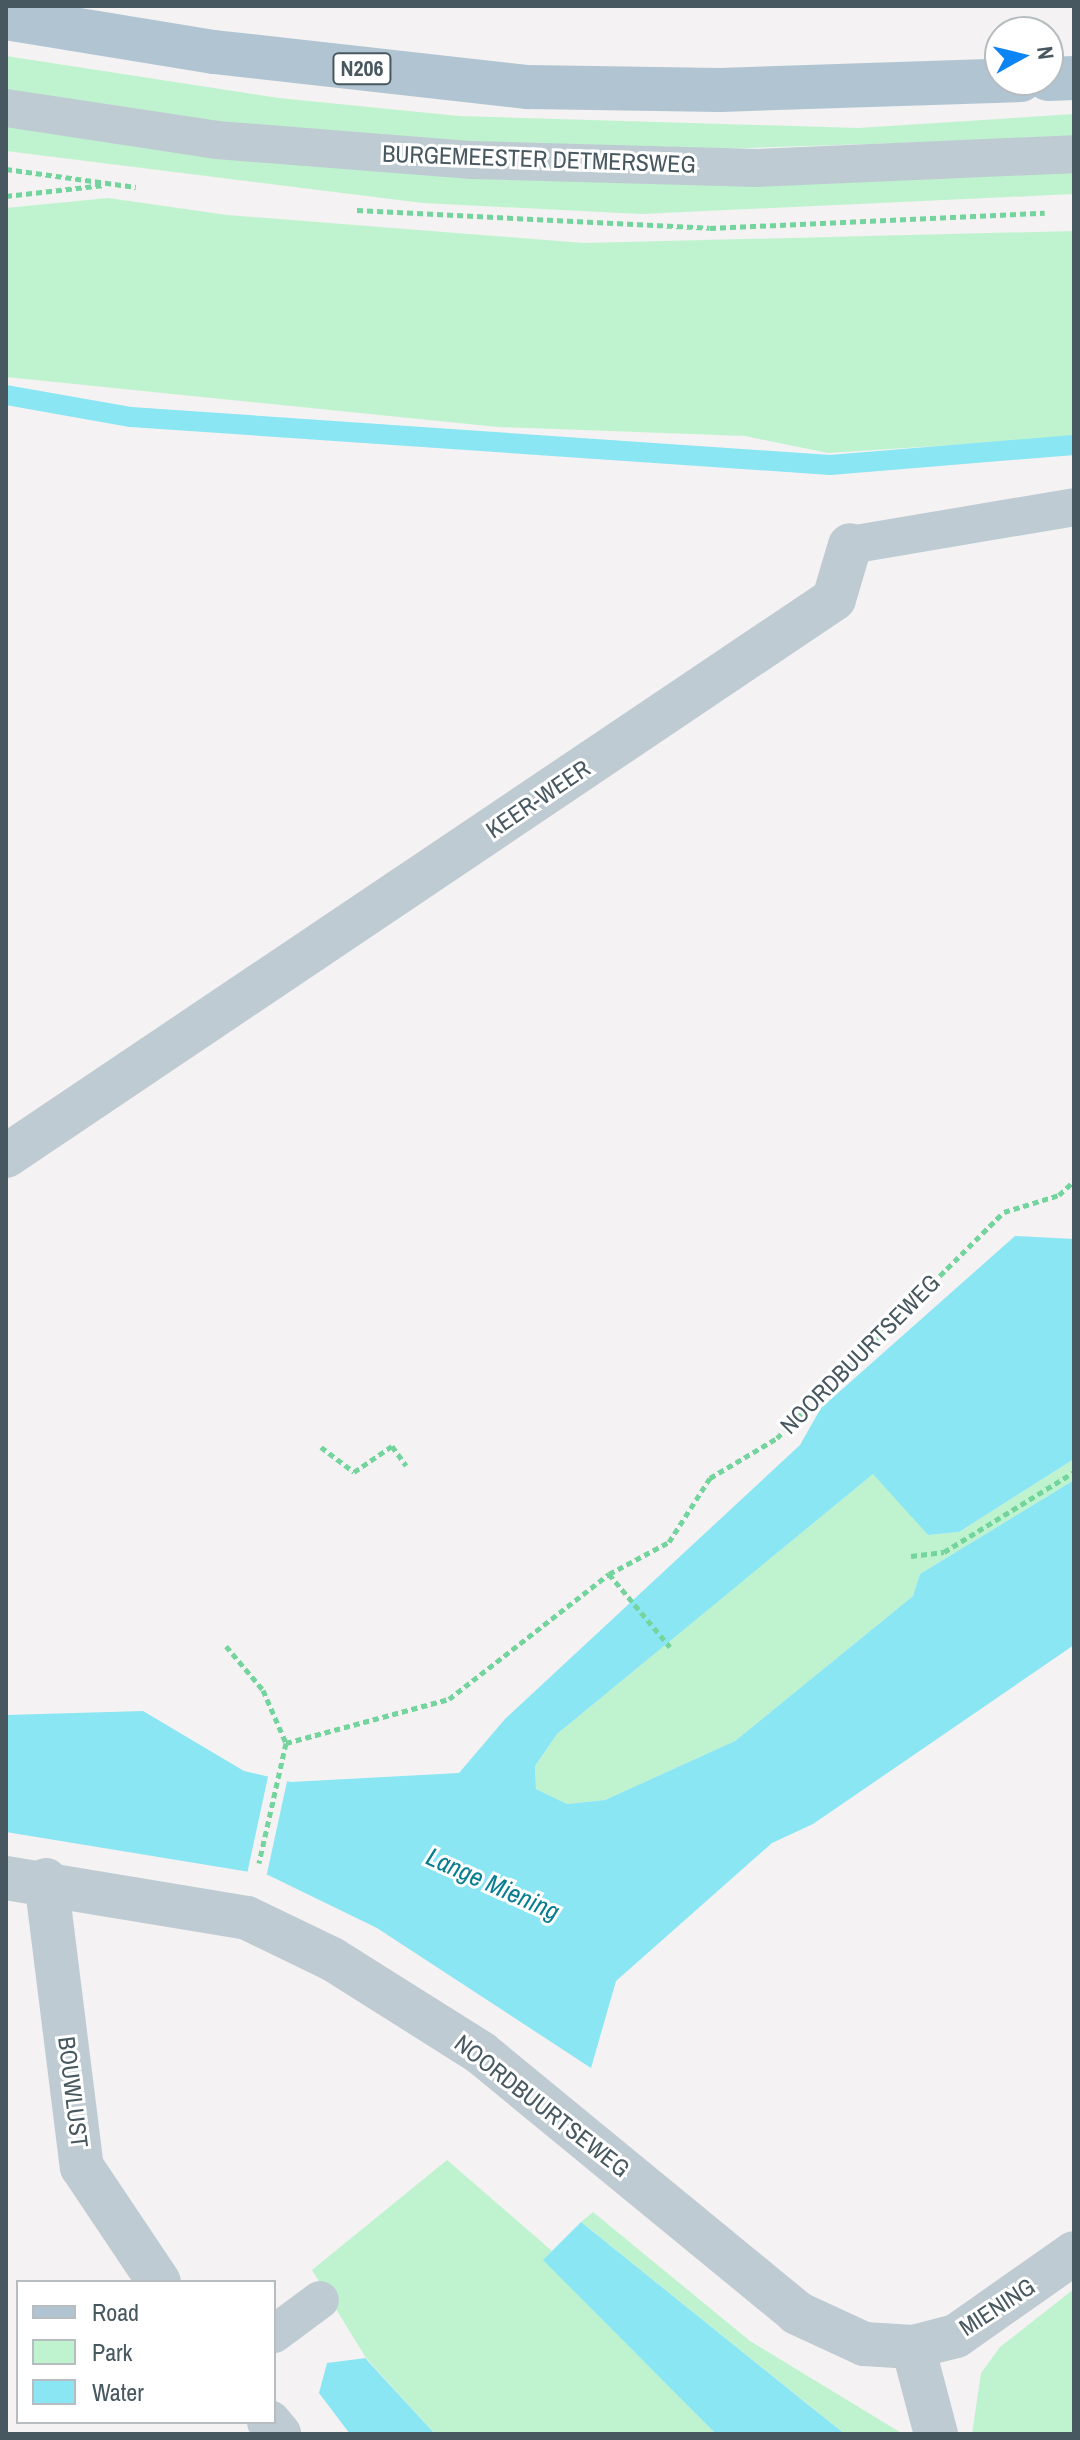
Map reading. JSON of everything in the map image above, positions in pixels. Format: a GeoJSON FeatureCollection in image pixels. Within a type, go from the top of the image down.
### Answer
{"type":"FeatureCollection","features":[{"type":"Feature","properties":{"kind":"main road","name":"N206"},"geometry":{"type":"LineString","coordinates":[[6,18],[214,52],[528,87],[720,90],[984,81]]}},
{"type":"Feature","properties":{"kind":"street","name":"KEER-WEER"},"geometry":{"type":"LineString","coordinates":[[6,1156],[834,599],[850,545]]}},
{"type":"Feature","properties":{"kind":"street","name":"BOUWLUST"},"geometry":{"type":"LineString","coordinates":[[26,1879],[82,2167],[158,2280]]}},
{"type":"Feature","properties":{"kind":"street","name":"NOORDBUURTSEWEG"},"geometry":{"type":"LineString","coordinates":[[26,1879],[247,1918],[332,1959],[481,2053],[797,2313],[864,2344],[913,2347]]}},
{"type":"Feature","properties":{"kind":"street","name":"MIENING"},"geometry":{"type":"LineString","coordinates":[[913,2347],[956,2336],[1000,2311],[1074,2253]]}},
{"type":"Feature","properties":{"kind":"street"},"geometry":{"type":"LineString","coordinates":[[913,2347],[936,2434]]}},
{"type":"Feature","properties":{"kind":"lane","name":"BURGEMEESTER DETMERSWEG"},"geometry":{"type":"LineString","coordinates":[[6,108],[217,140],[472,160],[821,167],[1074,154]]}},
{"type":"Feature","properties":{"kind":"lane","name":"KEER-WEER"},"geometry":{"type":"LineString","coordinates":[[850,545],[934,525],[1074,507]]}},
{"type":"Feature","properties":{"kind":"lane"},"geometry":{"type":"LineString","coordinates":[[276,2333],[320,2300]]}},
{"type":"Feature","properties":{"kind":"path"},"geometry":{"type":"LineString","coordinates":[[6,196],[114,184]]}},
{"type":"Feature","properties":{"kind":"path","name":"NOORDBUURTSEWEG"},"geometry":{"type":"LineString","coordinates":[[286,1743],[449,1699],[609,1574],[669,1542],[710,1478],[777,1438],[806,1401],[1004,1212],[1059,1195],[1074,1181]]}},
{"type":"Feature","properties":{"kind":"path"},"geometry":{"type":"LineString","coordinates":[[321,1447],[354,1472],[392,1446],[406,1465]]}},
{"type":"Feature","properties":{"kind":"path"},"geometry":{"type":"LineString","coordinates":[[911,1556],[944,1552],[1074,1472]]}},
{"type":"Feature","properties":{"kind":"path"},"geometry":{"type":"LineString","coordinates":[[609,1574],[670,1647]]}},
{"type":"Feature","properties":{"kind":"path"},"geometry":{"type":"LineString","coordinates":[[226,1646],[263,1690],[286,1743],[256,1876]]}},
{"type":"Feature","properties":{"kind":"green space"},"geometry":{"type":"Polygon","coordinates":[[[6,56],[279,98],[459,116],[858,128],[1074,114],[1074,137],[662,151],[459,142],[177,118],[6,91],[6,56]]]}},
{"type":"Feature","properties":{"kind":"green space"},"geometry":{"type":"Polygon","coordinates":[[[6,126],[1074,169],[1074,194],[641,214],[423,203],[6,151],[6,126]]]}},
{"type":"Feature","properties":{"kind":"green space"},"geometry":{"type":"Polygon","coordinates":[[[108,198],[227,215],[584,243],[1074,231],[1074,437],[828,453],[745,436],[498,427],[6,377],[6,208],[108,198]]]}},
{"type":"Feature","properties":{"kind":"green space"},"geometry":{"type":"Polygon","coordinates":[[[1074,1459],[1074,1480],[920,1574],[913,1596],[735,1741],[605,1800],[567,1804],[536,1789],[535,1766],[557,1734],[874,1473],[928,1535],[959,1532],[1074,1459]]]}},
{"type":"Feature","properties":{"kind":"green space"},"geometry":{"type":"Polygon","coordinates":[[[447,2160],[552,2251],[544,2260],[716,2434],[435,2434],[366,2358],[312,2270],[447,2160]]]}},
{"type":"Feature","properties":{"kind":"green space"},"geometry":{"type":"Polygon","coordinates":[[[593,2212],[750,2341],[903,2434],[845,2434],[581,2222],[593,2212]]]}},
{"type":"Feature","properties":{"kind":"green space"},"geometry":{"type":"Polygon","coordinates":[[[1074,2289],[1074,2434],[972,2434],[981,2373],[1000,2347],[1074,2289]]]}},
{"type":"Feature","properties":{"kind":"water","name":"Lange Miening"},"geometry":{"type":"Polygon","coordinates":[[[1015,1236],[1074,1239],[1074,1459],[959,1532],[928,1535],[873,1474],[557,1734],[535,1766],[536,1789],[567,1804],[605,1800],[735,1741],[913,1596],[920,1574],[1074,1480],[1074,1645],[813,1824],[772,1843],[616,1981],[591,2068],[377,1928],[268,1875],[6,1832],[6,1715],[143,1711],[244,1771],[291,1782],[459,1773],[505,1719],[800,1445],[821,1408],[1015,1236]]]}},
{"type":"Feature","properties":{"kind":"water"},"geometry":{"type":"Polygon","coordinates":[[[581,2222],[845,2434],[716,2434],[543,2260],[581,2222]]]}},
{"type":"Feature","properties":{"kind":"water"},"geometry":{"type":"Polygon","coordinates":[[[366,2358],[435,2434],[350,2434],[319,2393],[327,2363],[366,2358]]]}},
{"type":"Feature","properties":{"kind":"pier"},"geometry":{"type":"Polygon","coordinates":[[[269,1772],[288,1777],[266,1878],[247,1874],[269,1772]]]}},
{"type":"Feature","properties":{"kind":"waterway"},"geometry":{"type":"LineString","coordinates":[[6,395],[131,417],[830,465],[1074,445]]}}]}
